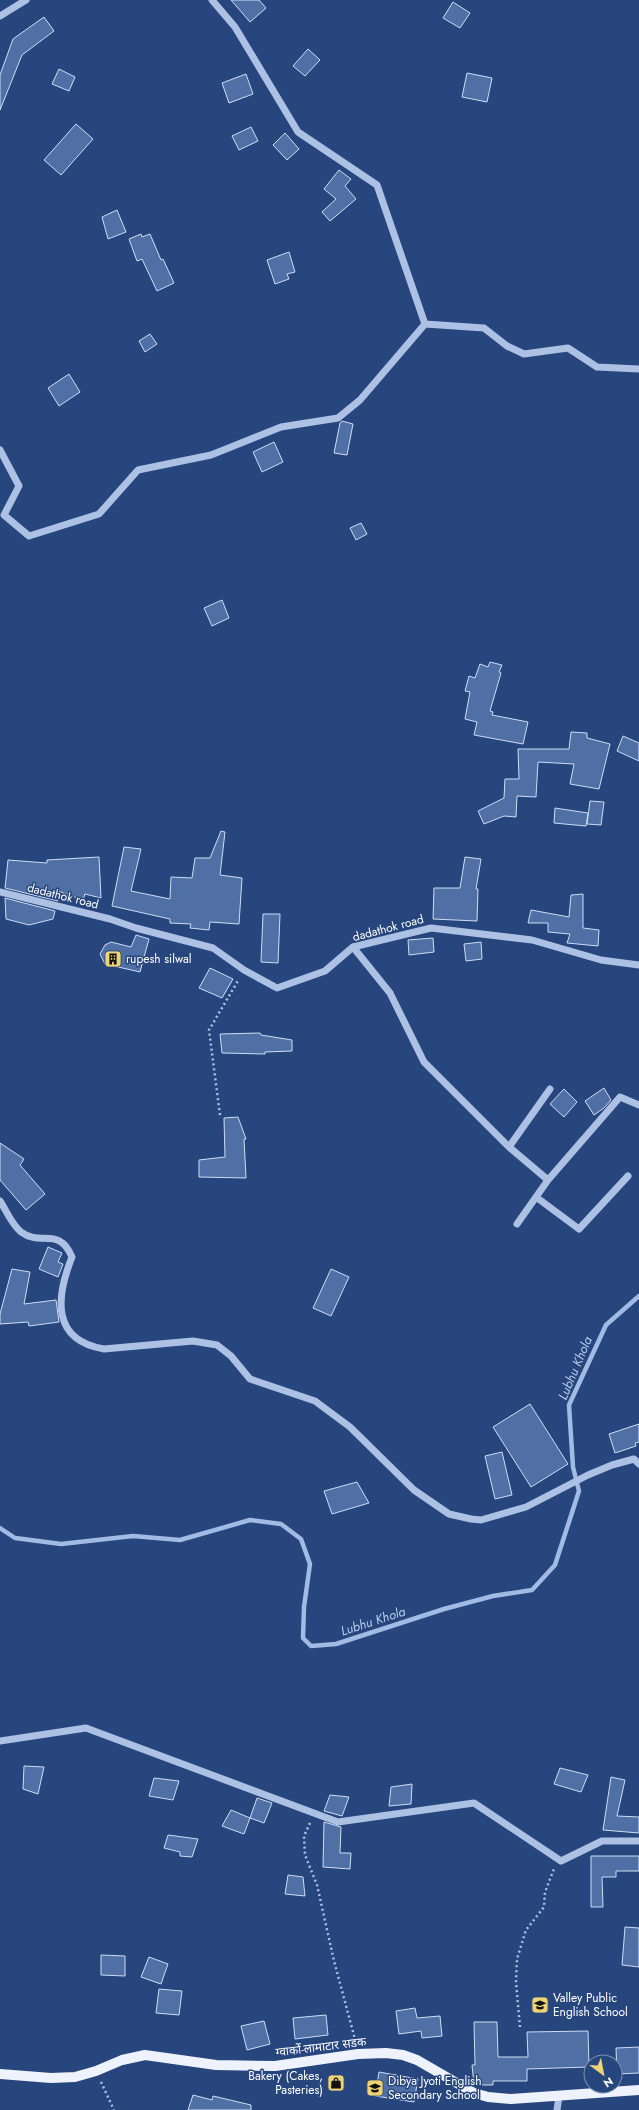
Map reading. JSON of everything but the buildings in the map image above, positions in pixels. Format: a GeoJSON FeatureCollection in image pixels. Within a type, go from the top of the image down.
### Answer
{"type":"FeatureCollection","features":[{"type":"Feature","properties":{"kind":"main road","name":"ग्वार्को-लामाटार सडक"},"geometry":{"type":"LineString","coordinates":[[0,2074],[51,2078],[75,2077],[96,2071],[122,2060],[145,2055],[216,2065],[275,2066],[358,2054],[403,2055],[417,2060],[474,2093],[488,2097],[511,2099],[639,2090]]}},
{"type":"Feature","properties":{"kind":"street"},"geometry":{"type":"LineString","coordinates":[[0,16],[26,0]]}},
{"type":"Feature","properties":{"kind":"street"},"geometry":{"type":"LineString","coordinates":[[212,0],[235,27],[298,132],[377,185],[425,324]]}},
{"type":"Feature","properties":{"kind":"street"},"geometry":{"type":"LineString","coordinates":[[425,324],[484,328],[507,346],[524,354],[568,348],[597,367],[639,369]]}},
{"type":"Feature","properties":{"kind":"street"},"geometry":{"type":"LineString","coordinates":[[0,450],[19,486],[4,515],[29,536],[99,514],[138,470],[211,455],[282,427],[338,418],[360,400],[425,324]]}},
{"type":"Feature","properties":{"kind":"street","name":"dadathok road"},"geometry":{"type":"LineString","coordinates":[[0,892],[110,919],[136,928],[213,948],[244,970],[277,988],[324,971],[353,947],[431,928],[532,940],[601,960],[639,965]]}},
{"type":"Feature","properties":{"kind":"street"},"geometry":{"type":"LineString","coordinates":[[353,947],[390,993],[424,1062],[509,1147],[548,1180]]}},
{"type":"Feature","properties":{"kind":"street"},"geometry":{"type":"LineString","coordinates":[[509,1147],[550,1089]]}},
{"type":"Feature","properties":{"kind":"street"},"geometry":{"type":"LineString","coordinates":[[517,1224],[548,1180],[620,1096],[639,1105]]}},
{"type":"Feature","properties":{"kind":"street"},"geometry":{"type":"LineString","coordinates":[[536,1197],[579,1229],[628,1176]]}},
{"type":"Feature","properties":{"kind":"street"},"geometry":{"type":"LineString","coordinates":[[0,1201],[20,1231],[29,1237],[60,1240],[67,1246],[72,1257],[65,1274],[61,1315],[64,1325],[75,1337],[90,1346],[119,1349],[193,1341],[217,1345],[231,1356],[250,1379],[315,1401],[350,1427],[414,1490],[449,1514],[481,1520],[526,1507],[569,1484],[612,1465],[634,1459],[639,1464]]}},
{"type":"Feature","properties":{"kind":"street"},"geometry":{"type":"LineString","coordinates":[[0,1741],[86,1728],[338,1822],[474,1803],[561,1861],[602,1842],[639,1841]]}},
{"type":"Feature","properties":{"kind":"street"},"geometry":{"type":"LineString","coordinates":[[557,2110],[559,2096]]}},
{"type":"Feature","properties":{"kind":"path"},"geometry":{"type":"LineString","coordinates":[[220,1115],[209,1030],[244,970]]}},
{"type":"Feature","properties":{"kind":"path"},"geometry":{"type":"LineString","coordinates":[[314,1814],[304,1836],[305,1855],[319,1893],[358,2054]]}},
{"type":"Feature","properties":{"kind":"path"},"geometry":{"type":"LineString","coordinates":[[520,2027],[516,1984],[517,1960],[526,1930],[544,1907],[544,1892],[551,1872],[561,1861]]}},
{"type":"Feature","properties":{"kind":"path"},"geometry":{"type":"LineString","coordinates":[[96,2071],[114,2110]]}},
{"type":"Feature","properties":{"kind":"waterway","name":"Lubhu Khola"},"geometry":{"type":"LineString","coordinates":[[0,1528],[15,1538],[61,1544],[133,1536],[180,1540],[250,1520],[281,1524],[301,1539],[310,1564],[304,1607],[303,1638],[311,1646],[336,1644],[444,1609],[493,1596],[532,1590],[555,1565],[579,1491],[573,1467],[569,1405],[606,1325],[639,1296]]}},
{"type":"Feature","properties":{"kind":"place","name":"rupesh silwal"},"geometry":{"type":"Point","coordinates":[113,959]}},
{"type":"Feature","properties":{"kind":"place","name":"Valley Public English School"},"geometry":{"type":"Point","coordinates":[540,2005]}},
{"type":"Feature","properties":{"kind":"place","name":"Bakery (Cakes, Pasteries)"},"geometry":{"type":"Point","coordinates":[336,2083]}},
{"type":"Feature","properties":{"kind":"place","name":"Dibya Jyoti English Secondary School"},"geometry":{"type":"Point","coordinates":[375,2088]}}]}
